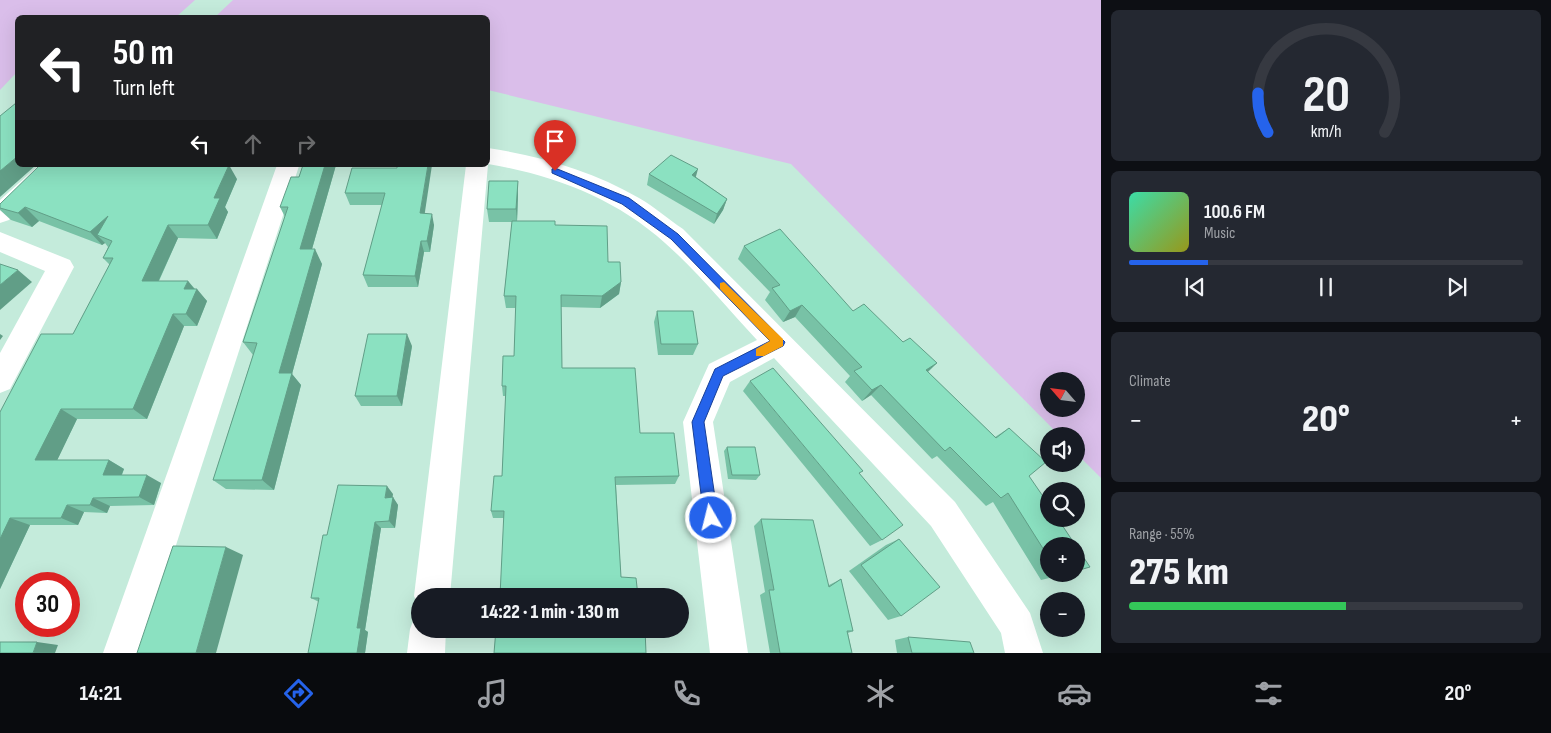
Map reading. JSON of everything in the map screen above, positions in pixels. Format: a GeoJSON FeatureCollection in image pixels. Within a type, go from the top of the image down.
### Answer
{"type":"FeatureCollection","features":[{"type":"Feature","properties":{"kind":"street"},"geometry":{"type":"LineString","coordinates":[[490,156],[521,160],[572,176],[625,201],[674,236],[779,342],[943,514],[1017,626],[1024,653]]}},
{"type":"Feature","properties":{"kind":"street"},"geometry":{"type":"LineString","coordinates":[[0,214],[51,167]]}},
{"type":"Feature","properties":{"kind":"street"},"geometry":{"type":"LineString","coordinates":[[122,653],[288,167]]}},
{"type":"Feature","properties":{"kind":"street"},"geometry":{"type":"LineString","coordinates":[[433,588],[477,167]]}},
{"type":"Feature","properties":{"kind":"street"},"geometry":{"type":"LineString","coordinates":[[0,242],[62,267],[0,380]]}},
{"type":"Feature","properties":{"kind":"street"},"geometry":{"type":"LineString","coordinates":[[729,653],[698,422],[719,373],[779,342]]}},
{"type":"Feature","properties":{"kind":"street"},"geometry":{"type":"LineString","coordinates":[[426,653],[427,638]]}},
{"type":"Feature","properties":{"kind":"shaded area"},"geometry":{"type":"Polygon","coordinates":[[[0,0],[195,0],[178,15],[15,15],[15,74],[0,90],[0,0]]]}},
{"type":"Feature","properties":{"kind":"shaded area"},"geometry":{"type":"Polygon","coordinates":[[[233,0],[1101,0],[1101,478],[1085,462],[1085,427],[1051,427],[1042,418],[1085,418],[1085,372],[1040,372],[1040,416],[791,164],[490,90],[490,15],[217,15],[233,0]]]}},
{"type":"Feature","properties":{"kind":"building"},"geometry":{"type":"Polygon","coordinates":[[[15,104],[15,158],[0,171],[0,116],[15,104]]]}},
{"type":"Feature","properties":{"kind":"building"},"geometry":{"type":"Polygon","coordinates":[[[671,155],[698,169],[692,175],[727,199],[717,214],[649,174],[671,155]]]}},
{"type":"Feature","properties":{"kind":"building"},"geometry":{"type":"Polygon","coordinates":[[[38,167],[228,167],[214,198],[220,198],[208,225],[168,225],[142,281],[188,281],[184,289],[197,289],[186,314],[173,314],[133,409],[61,409],[35,460],[109,460],[103,475],[147,475],[139,497],[93,498],[90,505],[67,505],[61,518],[10,518],[0,539],[0,412],[41,334],[73,334],[113,258],[103,258],[112,241],[97,235],[108,216],[90,232],[25,207],[18,213],[0,208],[0,204],[38,167]]]}},
{"type":"Feature","properties":{"kind":"building"},"geometry":{"type":"Polygon","coordinates":[[[302,167],[324,167],[300,249],[315,249],[279,373],[292,373],[262,480],[213,480],[257,343],[243,342],[288,207],[280,207],[291,177],[299,177],[302,167]]]}},
{"type":"Feature","properties":{"kind":"building"},"geometry":{"type":"Polygon","coordinates":[[[428,167],[420,213],[432,214],[427,241],[421,241],[415,276],[363,275],[385,193],[345,193],[352,168],[428,167]]]}},
{"type":"Feature","properties":{"kind":"building"},"geometry":{"type":"Polygon","coordinates":[[[489,181],[518,181],[516,209],[487,209],[489,181]]]}},
{"type":"Feature","properties":{"kind":"building"},"geometry":{"type":"Polygon","coordinates":[[[512,221],[555,221],[555,225],[607,226],[608,262],[620,262],[621,282],[602,296],[561,295],[562,368],[635,368],[640,433],[674,433],[679,476],[615,477],[621,577],[636,578],[637,588],[500,588],[504,511],[491,511],[494,476],[502,476],[506,386],[502,386],[503,356],[514,356],[516,296],[504,296],[512,221]]]}},
{"type":"Feature","properties":{"kind":"building"},"geometry":{"type":"Polygon","coordinates":[[[780,229],[853,311],[864,304],[903,342],[910,338],[937,363],[926,370],[996,438],[1009,428],[1040,456],[1040,467],[1029,476],[1040,492],[1040,527],[1063,527],[1070,537],[1040,537],[1040,544],[1008,493],[1001,498],[950,447],[945,451],[881,385],[872,390],[854,371],[862,367],[802,305],[790,311],[772,288],[780,285],[744,246],[780,229]]]}},
{"type":"Feature","properties":{"kind":"building"},"geometry":{"type":"Polygon","coordinates":[[[0,264],[18,270],[0,285],[0,264]]]}},
{"type":"Feature","properties":{"kind":"building"},"geometry":{"type":"Polygon","coordinates":[[[657,311],[693,311],[698,344],[661,344],[657,311]]]}},
{"type":"Feature","properties":{"kind":"building"},"geometry":{"type":"Polygon","coordinates":[[[368,334],[407,334],[397,396],[355,396],[368,334]]]}},
{"type":"Feature","properties":{"kind":"building"},"geometry":{"type":"Polygon","coordinates":[[[773,368],[863,471],[859,473],[903,525],[882,540],[750,381],[773,368]]]}},
{"type":"Feature","properties":{"kind":"building"},"geometry":{"type":"Polygon","coordinates":[[[727,447],[755,447],[760,475],[732,475],[727,447]]]}},
{"type":"Feature","properties":{"kind":"building"},"geometry":{"type":"Polygon","coordinates":[[[338,485],[387,486],[385,498],[393,497],[389,521],[375,522],[357,628],[361,628],[357,653],[308,653],[319,598],[311,598],[323,535],[327,535],[338,485]]]}},
{"type":"Feature","properties":{"kind":"building"},"geometry":{"type":"Polygon","coordinates":[[[761,519],[813,520],[829,587],[841,579],[853,631],[847,631],[852,653],[780,653],[769,590],[774,590],[761,519]]]}},
{"type":"Feature","properties":{"kind":"building"},"geometry":{"type":"Polygon","coordinates":[[[899,539],[940,587],[901,616],[861,565],[899,539]]]}},
{"type":"Feature","properties":{"kind":"building"},"geometry":{"type":"Polygon","coordinates":[[[173,546],[226,547],[196,653],[137,653],[173,546]]]}},
{"type":"Feature","properties":{"kind":"building"},"geometry":{"type":"Polygon","coordinates":[[[1085,560],[1090,567],[1085,568],[1085,560]]]}},
{"type":"Feature","properties":{"kind":"building"},"geometry":{"type":"Polygon","coordinates":[[[908,637],[970,642],[974,653],[912,653],[908,637]]]}},
{"type":"Feature","properties":{"kind":"building"},"geometry":{"type":"Polygon","coordinates":[[[495,638],[645,638],[646,653],[494,653],[495,638]]]}},
{"type":"Feature","properties":{"kind":"building"},"geometry":{"type":"Polygon","coordinates":[[[0,642],[37,642],[33,653],[0,653],[0,642]]]}},
{"type":"Feature","properties":{"kind":"slow traffic"},"geometry":{"type":"LineString","coordinates":[[724,286],[779,342],[760,352]]}},
{"type":"Feature","properties":{"kind":"route"},"geometry":{"type":"LineString","coordinates":[[555,171],[572,176],[625,201],[674,236],[779,342],[719,373],[698,422],[711,518]]}}]}
